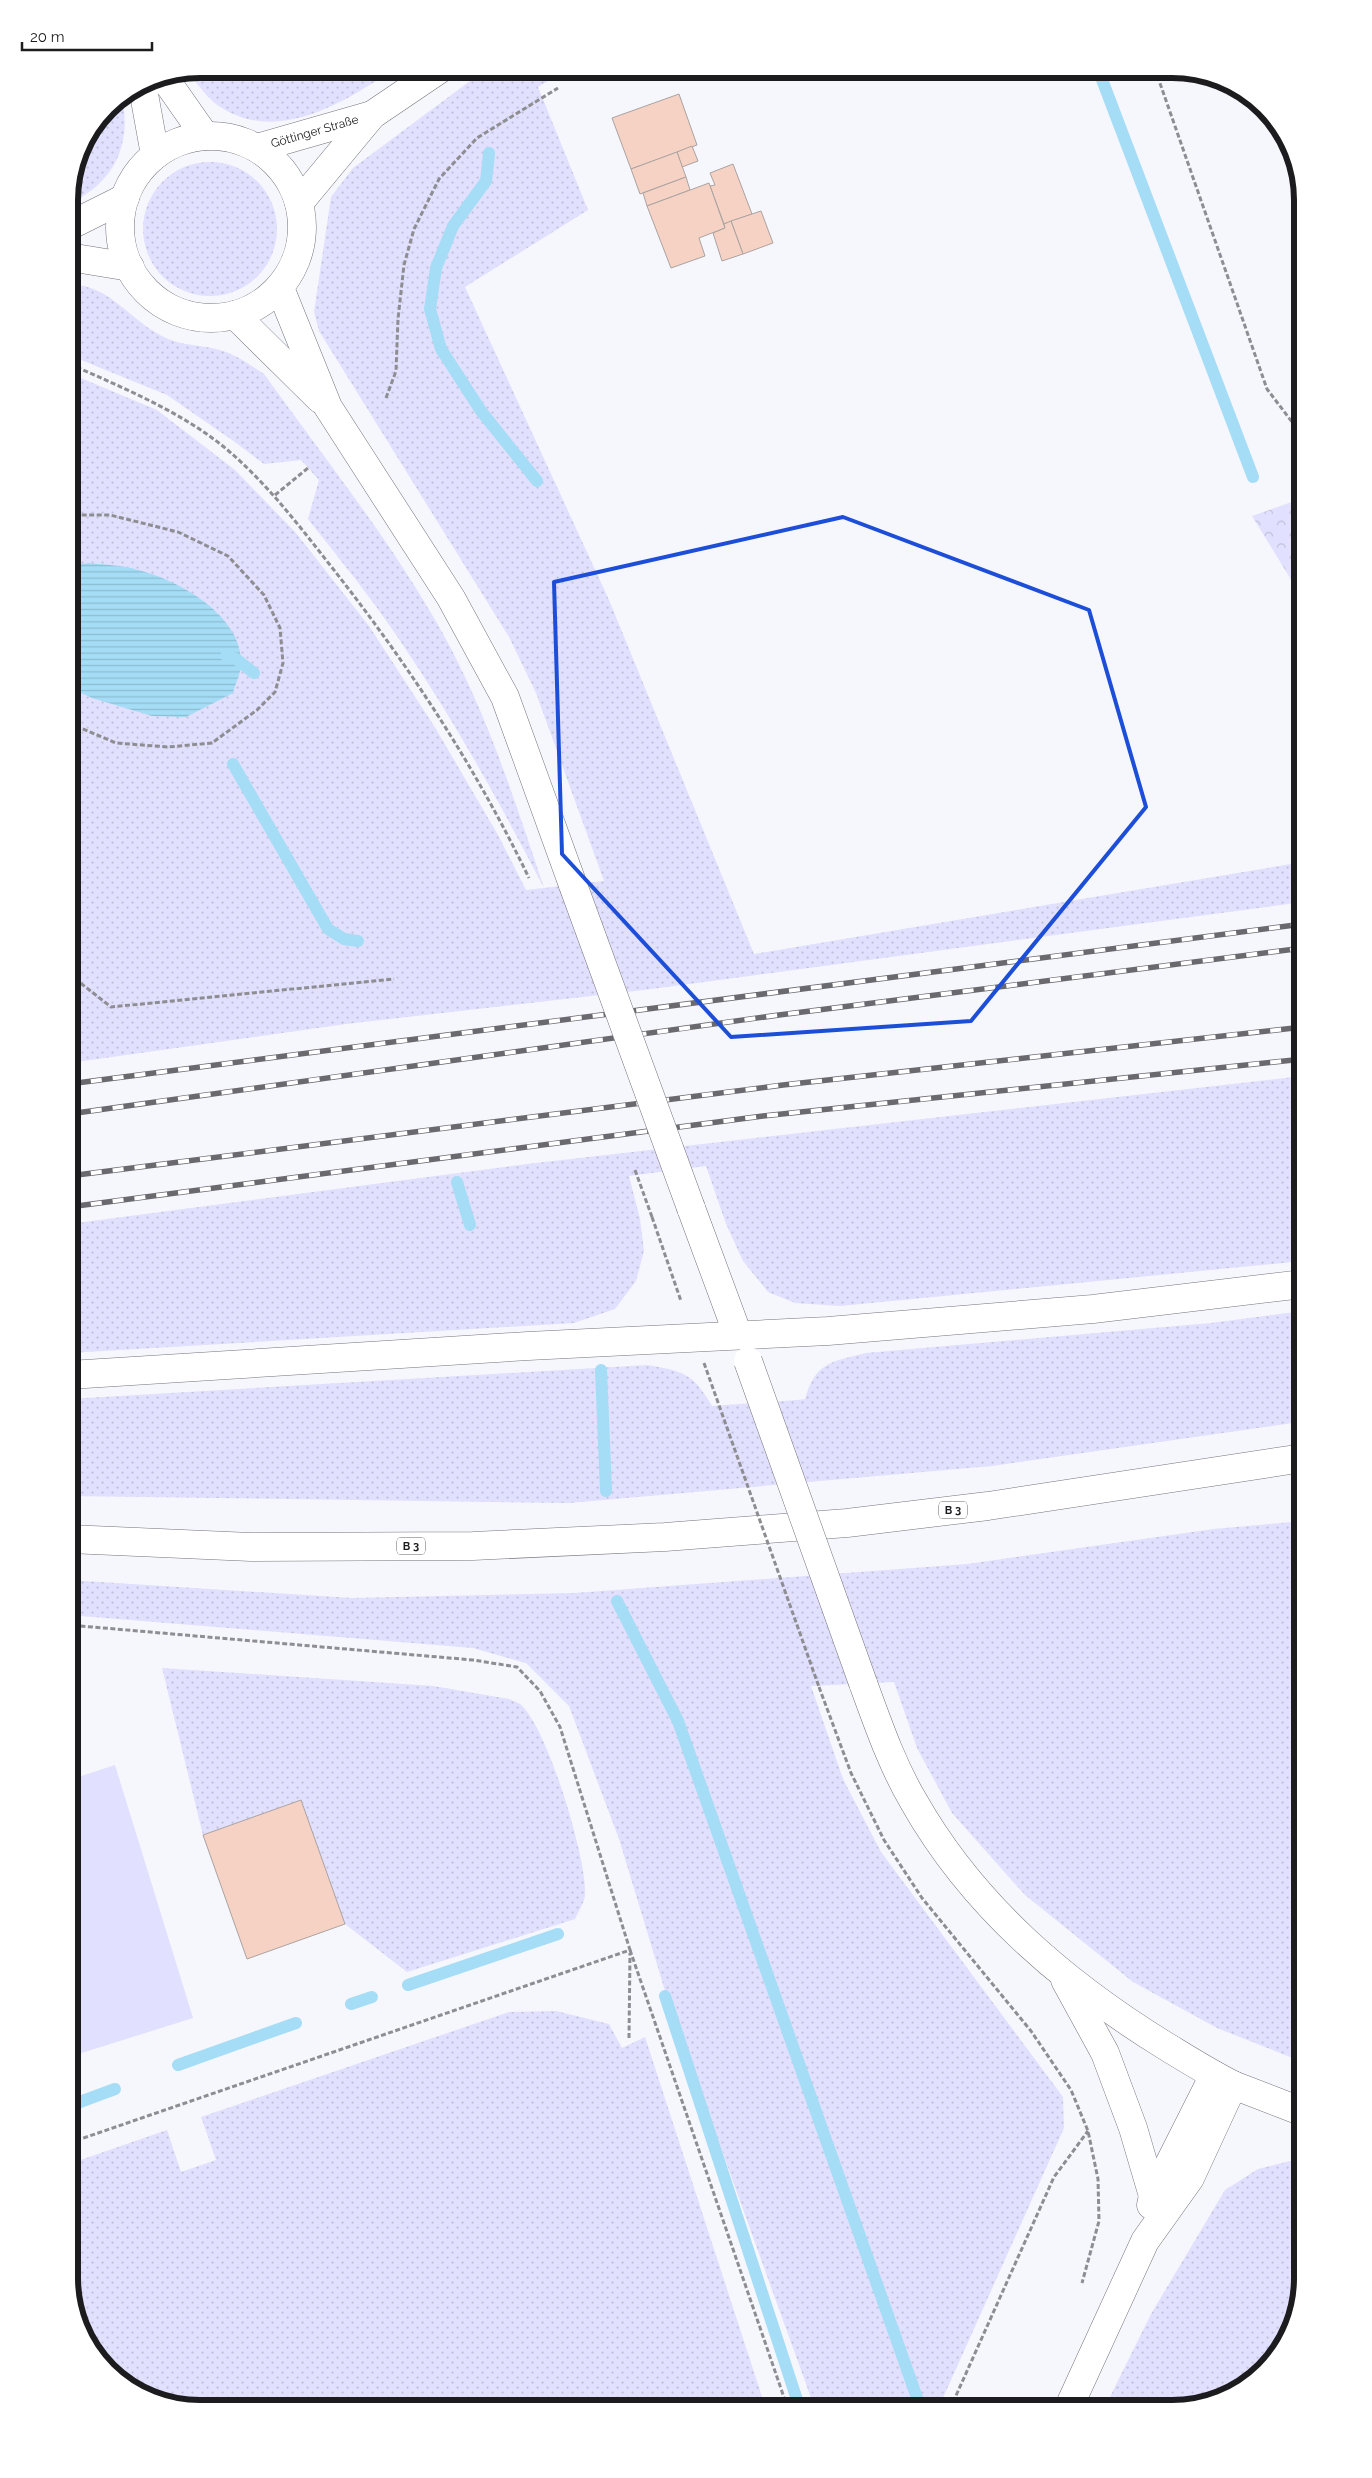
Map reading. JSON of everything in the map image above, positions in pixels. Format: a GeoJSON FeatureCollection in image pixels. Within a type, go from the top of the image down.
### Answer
{"type":"FeatureCollection","features":[{"type":"Feature","properties":{"kind":"main road","name":"Göttinger Straße"},"geometry":{"type":"LineString","coordinates":[[299,204],[372,115],[427,78]]}},
{"type":"Feature","properties":{"kind":"main road"},"geometry":{"type":"LineString","coordinates":[[167,82],[205,136]]}},
{"type":"Feature","properties":{"kind":"main road"},"geometry":{"type":"LineString","coordinates":[[143,91],[155,155]]}},
{"type":"Feature","properties":{"kind":"main road","name":"Göttinger Straße"},"geometry":{"type":"LineString","coordinates":[[256,148],[372,115]]}},
{"type":"Feature","properties":{"kind":"main road","name":"Göttinger Straße"},"geometry":{"type":"LineString","coordinates":[[205,136],[240,141],[256,148],[271,159],[293,187],[302,221],[297,256],[280,288],[251,309],[235,315],[217,318],[182,314],[165,306],[151,296],[139,283],[123,251],[120,233],[121,215],[125,198],[132,182],[142,167],[155,155],[179,142],[205,136]]}},
{"type":"Feature","properties":{"kind":"main road"},"geometry":{"type":"LineString","coordinates":[[78,222],[125,198]]}},
{"type":"Feature","properties":{"kind":"main road"},"geometry":{"type":"LineString","coordinates":[[78,258],[130,267]]}},
{"type":"Feature","properties":{"kind":"main road"},"geometry":{"type":"LineString","coordinates":[[280,288],[328,407],[451,598],[505,698],[748,1361],[863,1683],[900,1777],[945,1851],[999,1916],[1036,1953],[1060,1973],[1142,2031],[1224,2080],[1294,2108]]}},
{"type":"Feature","properties":{"kind":"main road"},"geometry":{"type":"LineString","coordinates":[[235,315],[328,407]]}},
{"type":"Feature","properties":{"kind":"main road"},"geometry":{"type":"LineString","coordinates":[[78,1374],[738,1334],[828,1331],[1094,1309],[1294,1285]]}},
{"type":"Feature","properties":{"kind":"main road","name":"B 3"},"geometry":{"type":"LineString","coordinates":[[78,1539],[251,1547],[473,1546],[665,1538],[847,1523],[988,1506],[1294,1459]]}},
{"type":"Feature","properties":{"kind":"main road"},"geometry":{"type":"LineString","coordinates":[[1240,1468],[1294,1477]]}},
{"type":"Feature","properties":{"kind":"main road"},"geometry":{"type":"LineString","coordinates":[[1060,1973],[1106,2053],[1133,2128],[1153,2196]]}},
{"type":"Feature","properties":{"kind":"main road"},"geometry":{"type":"LineString","coordinates":[[1145,2241],[1153,2196],[1224,2080]]}},
{"type":"Feature","properties":{"kind":"main road"},"geometry":{"type":"LineString","coordinates":[[1072,2400],[1145,2241],[1190,2178],[1224,2080]]}},
{"type":"Feature","properties":{"kind":"path"},"geometry":{"type":"LineString","coordinates":[[1157,78],[1267,389],[1294,423]]}},
{"type":"Feature","properties":{"kind":"path"},"geometry":{"type":"LineString","coordinates":[[386,398],[396,371],[398,319],[404,264],[414,229],[439,179],[477,138],[558,88]]}},
{"type":"Feature","properties":{"kind":"path"},"geometry":{"type":"LineString","coordinates":[[78,368],[160,405],[223,446],[275,495],[376,623],[446,724],[507,832],[530,881]]}},
{"type":"Feature","properties":{"kind":"path"},"geometry":{"type":"LineString","coordinates":[[275,495],[308,468]]}},
{"type":"Feature","properties":{"kind":"path"},"geometry":{"type":"LineString","coordinates":[[78,515],[110,515],[178,532],[228,556],[264,595],[280,628],[283,663],[275,692],[257,710],[212,743],[168,747],[116,743],[78,726]]}},
{"type":"Feature","properties":{"kind":"path"},"geometry":{"type":"LineString","coordinates":[[78,981],[111,1006],[394,979]]}},
{"type":"Feature","properties":{"kind":"path"},"geometry":{"type":"LineString","coordinates":[[652,1217],[693,1337],[704,1362],[819,1687]]}},
{"type":"Feature","properties":{"kind":"path"},"geometry":{"type":"LineString","coordinates":[[78,1626],[473,1660],[517,1668],[540,1691],[560,1727],[630,1950],[785,2400]]}},
{"type":"Feature","properties":{"kind":"path"},"geometry":{"type":"LineString","coordinates":[[629,2038],[630,1950]]}},
{"type":"Feature","properties":{"kind":"path"},"geometry":{"type":"LineString","coordinates":[[78,2139],[630,1950]]}},
{"type":"Feature","properties":{"kind":"path"},"geometry":{"type":"LineString","coordinates":[[954,2400],[1054,2177],[1088,2131],[1098,2179],[1099,2220],[1082,2285]]}},
{"type":"Feature","properties":{"kind":"highlighted area"},"geometry":{"type":"Polygon","coordinates":[[[843,517],[1089,610],[1146,807],[971,1021],[731,1037],[562,854],[554,582],[843,517]]]}},
{"type":"Feature","properties":{"kind":"green space"},"geometry":{"type":"Polygon","coordinates":[[[193,78],[380,78],[355,94],[312,114],[289,120],[266,122],[244,118],[222,108],[193,78]]]}},
{"type":"Feature","properties":{"kind":"green space"},"geometry":{"type":"Polygon","coordinates":[[[476,78],[552,78],[538,87],[588,210],[465,287],[609,600],[754,954],[1294,864],[1294,903],[652,989],[346,1024],[78,1062],[78,377],[157,410],[235,470],[296,533],[369,626],[436,729],[498,835],[526,890],[604,881],[536,693],[509,637],[319,331],[314,312],[331,197],[353,168],[476,78]]]}},
{"type":"Feature","properties":{"kind":"green space"},"geometry":{"type":"Polygon","coordinates":[[[123,105],[124,131],[116,161],[98,185],[78,199],[82,168],[90,145],[103,125],[123,105]]]}},
{"type":"Feature","properties":{"kind":"green space"},"geometry":{"type":"Polygon","coordinates":[[[210,162],[236,167],[258,181],[272,203],[277,229],[272,255],[258,277],[236,291],[210,296],[184,291],[162,277],[148,255],[143,229],[148,203],[162,181],[184,167],[210,162]]]}},
{"type":"Feature","properties":{"kind":"green space"},"geometry":{"type":"Polygon","coordinates":[[[78,285],[98,291],[110,298],[142,324],[168,339],[226,352],[243,360],[264,374],[357,501],[422,598],[442,632],[473,694],[511,790],[544,888],[488,784],[449,717],[407,651],[376,606],[308,519],[319,480],[301,460],[264,464],[167,395],[78,359],[78,285]]]}},
{"type":"Feature","properties":{"kind":"green space"},"geometry":{"type":"Polygon","coordinates":[[[1294,501],[1294,584],[1252,516],[1294,501]]]}},
{"type":"Feature","properties":{"kind":"green space"},"geometry":{"type":"Polygon","coordinates":[[[1294,1077],[1294,1262],[840,1306],[795,1303],[768,1292],[743,1261],[726,1224],[706,1166],[629,1176],[640,1219],[644,1251],[636,1281],[615,1309],[574,1323],[78,1352],[78,1223],[527,1164],[1294,1077]]]}},
{"type":"Feature","properties":{"kind":"green space"},"geometry":{"type":"Polygon","coordinates":[[[1294,1312],[1294,1423],[992,1466],[569,1503],[78,1496],[78,1398],[647,1365],[670,1369],[686,1375],[699,1387],[712,1406],[805,1399],[809,1386],[820,1370],[835,1361],[866,1353],[1211,1323],[1294,1312]]]}},
{"type":"Feature","properties":{"kind":"green space"},"geometry":{"type":"Polygon","coordinates":[[[1294,1522],[1294,2058],[1217,2028],[1133,1982],[1025,1895],[952,1813],[917,1748],[894,1682],[811,1686],[843,1779],[881,1852],[1063,2097],[1064,2128],[942,2400],[812,2400],[669,2004],[619,1839],[569,1706],[526,1663],[473,1648],[78,1616],[78,1581],[352,1598],[575,1593],[967,1564],[1214,1529],[1294,1522]]]}},
{"type":"Feature","properties":{"kind":"green space"},"geometry":{"type":"Polygon","coordinates":[[[162,1668],[433,1686],[509,1699],[520,1704],[531,1717],[542,1738],[572,1824],[584,1877],[585,1894],[583,1904],[575,1919],[407,1972],[345,1924],[301,1800],[203,1835],[162,1668]]]}},
{"type":"Feature","properties":{"kind":"green space"},"geometry":{"type":"Polygon","coordinates":[[[115,1765],[193,2018],[78,2054],[78,1777],[115,1765]]]}},
{"type":"Feature","properties":{"kind":"green space"},"geometry":{"type":"Polygon","coordinates":[[[556,2011],[609,2024],[622,2048],[645,2037],[763,2400],[191,2400],[175,2398],[153,2391],[138,2384],[113,2365],[94,2340],[84,2318],[80,2303],[78,2279],[78,2161],[167,2130],[181,2172],[216,2160],[201,2117],[509,2012],[556,2011]]]}},
{"type":"Feature","properties":{"kind":"green space"},"geometry":{"type":"Polygon","coordinates":[[[1294,2161],[1293,2295],[1288,2318],[1274,2346],[1259,2365],[1247,2375],[1234,2384],[1212,2394],[1197,2398],[1173,2400],[1108,2400],[1151,2314],[1225,2190],[1258,2169],[1294,2161]]]}},
{"type":"Feature","properties":{"kind":"shaded area"},"geometry":{"type":"Polygon","coordinates":[[[89,563],[132,568],[172,582],[206,603],[232,630],[239,647],[241,667],[233,693],[186,717],[152,716],[92,698],[78,691],[78,565],[89,563]]]}},
{"type":"Feature","properties":{"kind":"building"},"geometry":{"type":"Polygon","coordinates":[[[679,94],[697,145],[631,169],[612,118],[679,94]]]}},
{"type":"Feature","properties":{"kind":"building"},"geometry":{"type":"Polygon","coordinates":[[[692,146],[698,161],[682,167],[677,152],[692,146]]]}},
{"type":"Feature","properties":{"kind":"building"},"geometry":{"type":"Polygon","coordinates":[[[677,152],[686,177],[640,194],[631,169],[677,152]]]}},
{"type":"Feature","properties":{"kind":"building"},"geometry":{"type":"Polygon","coordinates":[[[733,164],[752,214],[724,224],[710,186],[715,185],[710,173],[733,164]]]}},
{"type":"Feature","properties":{"kind":"building"},"geometry":{"type":"Polygon","coordinates":[[[686,177],[690,190],[647,206],[643,193],[686,177]]]}},
{"type":"Feature","properties":{"kind":"building"},"geometry":{"type":"Polygon","coordinates":[[[709,183],[725,228],[699,238],[705,256],[671,268],[647,206],[709,183]]]}},
{"type":"Feature","properties":{"kind":"building"},"geometry":{"type":"Polygon","coordinates":[[[761,211],[773,243],[743,254],[731,221],[761,211]]]}},
{"type":"Feature","properties":{"kind":"building"},"geometry":{"type":"Polygon","coordinates":[[[731,221],[743,254],[722,261],[713,233],[725,228],[724,224],[731,221]]]}},
{"type":"Feature","properties":{"kind":"building"},"geometry":{"type":"Polygon","coordinates":[[[301,1800],[345,1924],[247,1959],[203,1835],[301,1800]]]}},
{"type":"Feature","properties":{"kind":"waterway"},"geometry":{"type":"LineString","coordinates":[[1101,78],[1253,477]]}},
{"type":"Feature","properties":{"kind":"waterway"},"geometry":{"type":"LineString","coordinates":[[489,153],[486,181],[453,226],[436,268],[430,309],[441,349],[481,411],[537,481]]}},
{"type":"Feature","properties":{"kind":"waterway"},"geometry":{"type":"LineString","coordinates":[[226,656],[236,659],[254,673]]}},
{"type":"Feature","properties":{"kind":"waterway"},"geometry":{"type":"LineString","coordinates":[[233,764],[328,929],[344,939],[358,941]]}},
{"type":"Feature","properties":{"kind":"waterway"},"geometry":{"type":"LineString","coordinates":[[457,1182],[470,1225]]}},
{"type":"Feature","properties":{"kind":"waterway"},"geometry":{"type":"LineString","coordinates":[[601,1370],[606,1491]]}},
{"type":"Feature","properties":{"kind":"waterway"},"geometry":{"type":"LineString","coordinates":[[617,1601],[678,1721],[918,2400]]}},
{"type":"Feature","properties":{"kind":"waterway"},"geometry":{"type":"LineString","coordinates":[[408,1985],[558,1934]]}},
{"type":"Feature","properties":{"kind":"waterway"},"geometry":{"type":"LineString","coordinates":[[665,1996],[797,2400]]}},
{"type":"Feature","properties":{"kind":"waterway"},"geometry":{"type":"LineString","coordinates":[[351,2004],[372,1997]]}},
{"type":"Feature","properties":{"kind":"waterway"},"geometry":{"type":"LineString","coordinates":[[178,2065],[296,2023]]}},
{"type":"Feature","properties":{"kind":"waterway"},"geometry":{"type":"LineString","coordinates":[[78,2103],[115,2089]]}},
{"type":"Feature","properties":{"kind":"railway"},"geometry":{"type":"LineString","coordinates":[[78,1083],[1294,925]]}},
{"type":"Feature","properties":{"kind":"railway"},"geometry":{"type":"LineString","coordinates":[[78,1113],[779,1015],[1294,949]]}},
{"type":"Feature","properties":{"kind":"railway"},"geometry":{"type":"LineString","coordinates":[[78,1175],[783,1085],[1294,1028]]}},
{"type":"Feature","properties":{"kind":"railway"},"geometry":{"type":"LineString","coordinates":[[78,1206],[763,1116],[1294,1060]]}}]}
